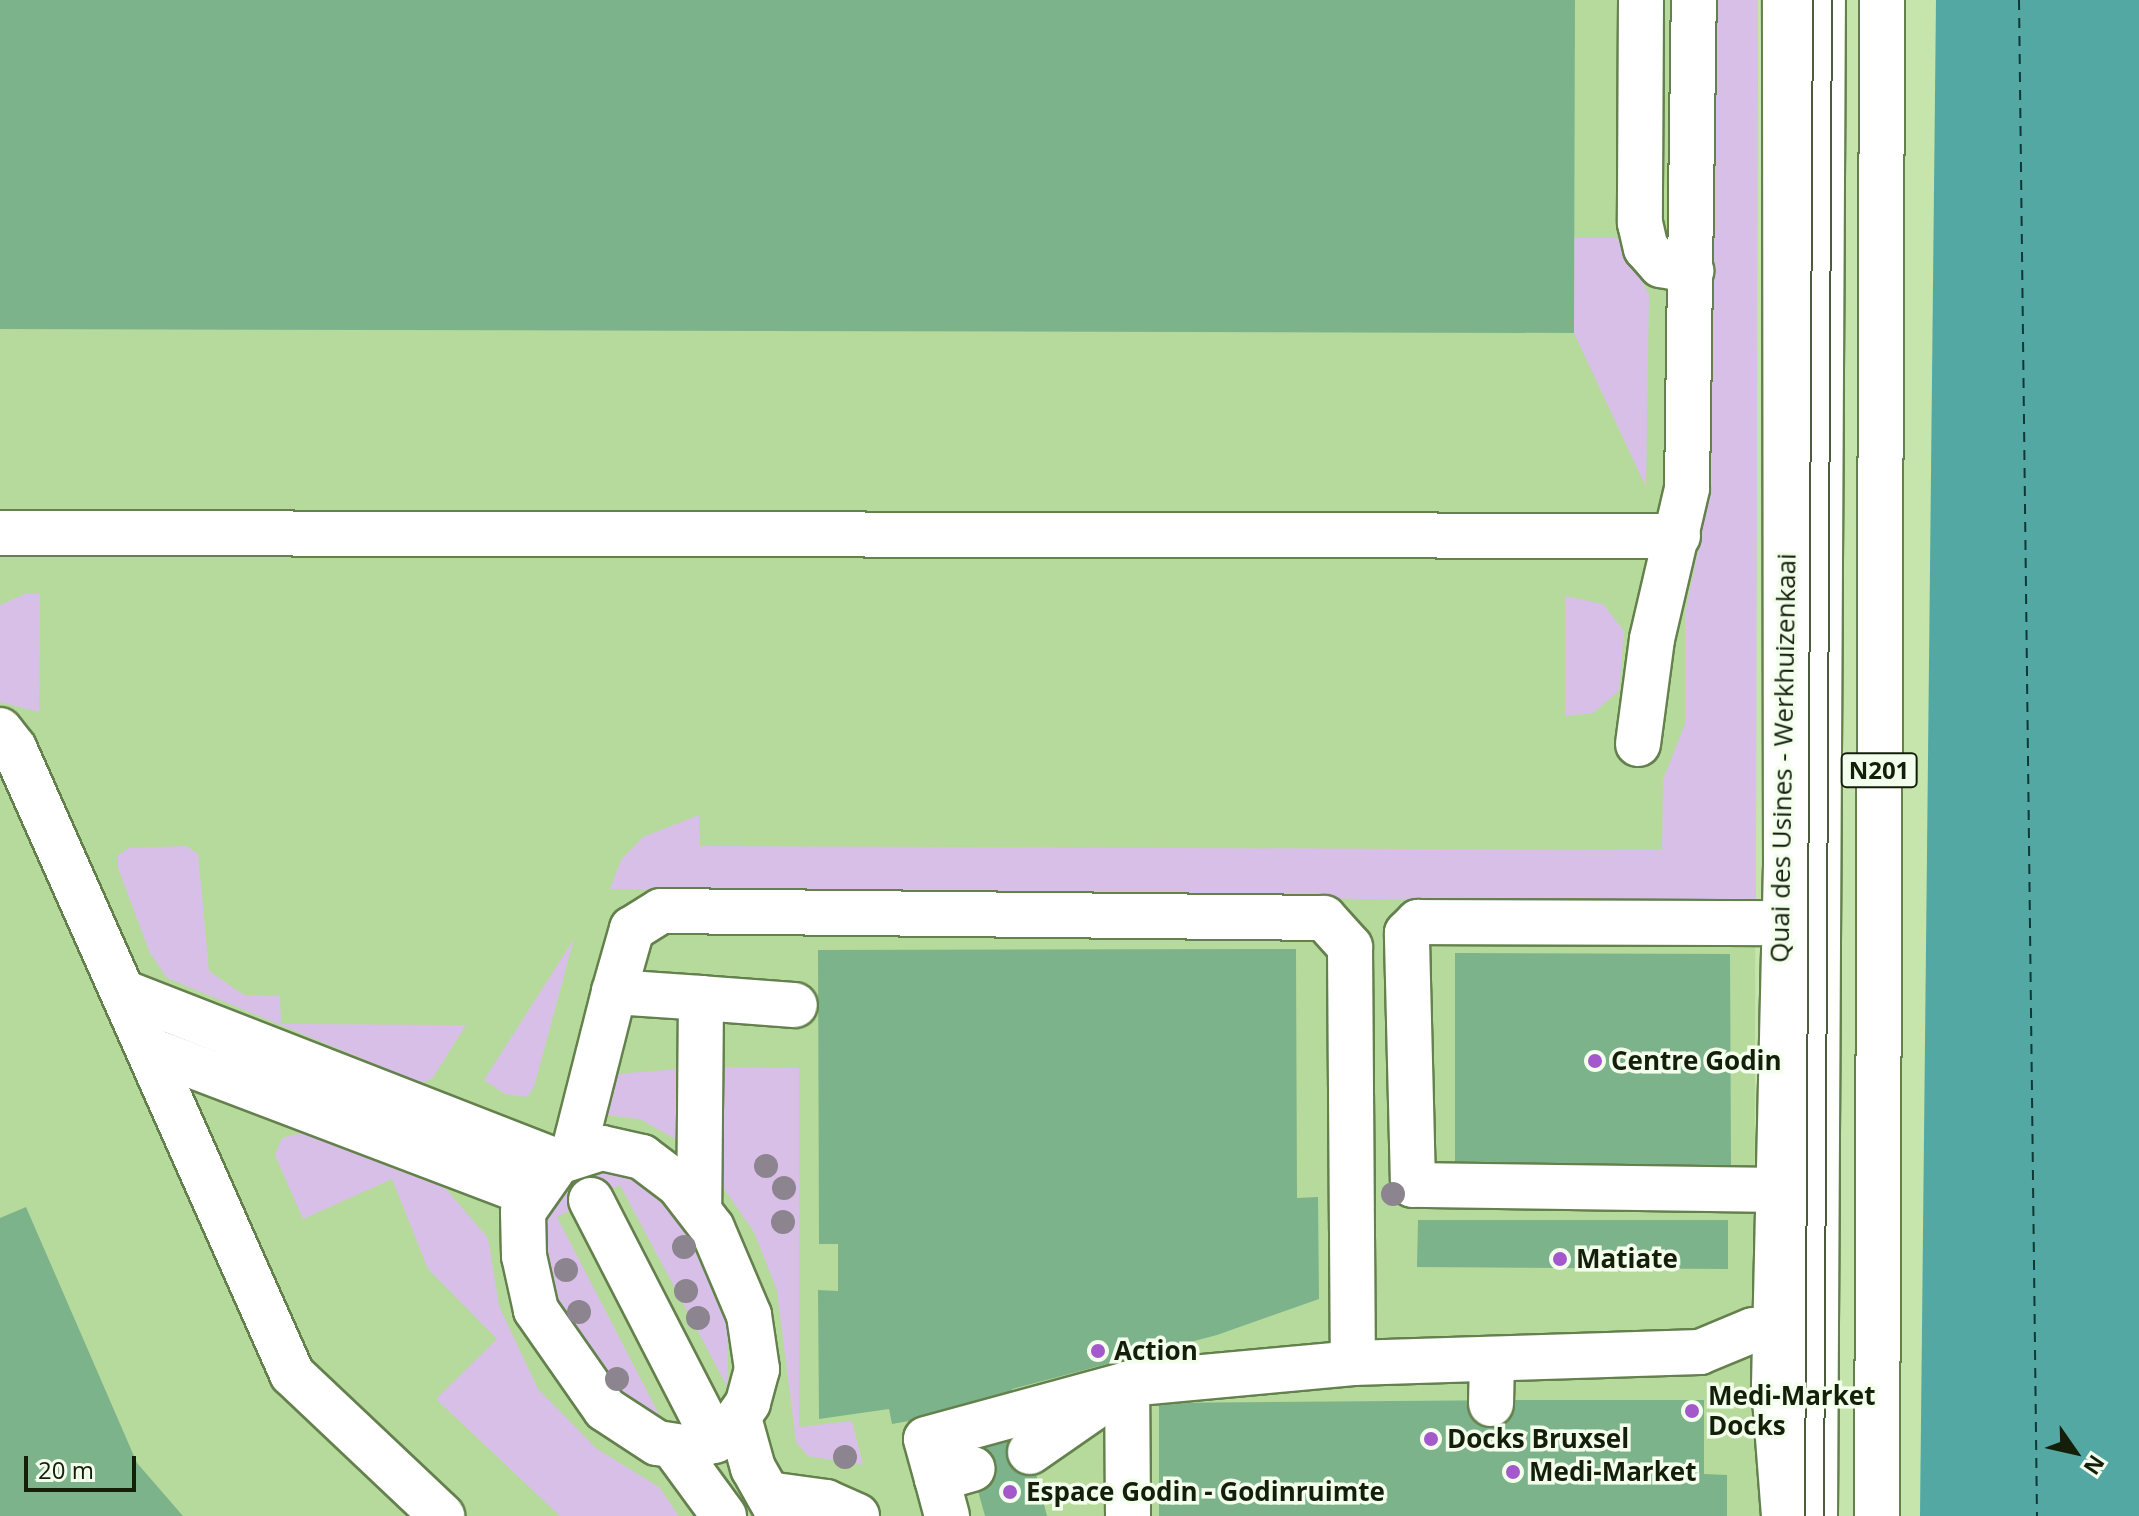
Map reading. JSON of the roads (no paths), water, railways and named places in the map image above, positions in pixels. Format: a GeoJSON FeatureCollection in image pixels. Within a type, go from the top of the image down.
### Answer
{"type":"FeatureCollection","features":[{"type":"Feature","properties":{"kind":"street"},"geometry":{"type":"LineString","coordinates":[[1641,0],[1640,223],[1646,248],[1661,265],[1691,271]]}},
{"type":"Feature","properties":{"kind":"street"},"geometry":{"type":"LineString","coordinates":[[1638,744],[1652,639],[1687,488],[1694,0]]}},
{"type":"Feature","properties":{"kind":"street","name":"Quai des Usines - Werkhuizenkaai"},"geometry":{"type":"LineString","coordinates":[[1784,1516],[1774,1426],[1783,923],[1785,0]]}},
{"type":"Feature","properties":{"kind":"street","name":"Quai des Usines - Werkhuizenkaai"},"geometry":{"type":"LineString","coordinates":[[1815,1516],[1823,0]]}},
{"type":"Feature","properties":{"kind":"street","name":"N201"},"geometry":{"type":"LineString","coordinates":[[1877,1516],[1882,0]]}},
{"type":"Feature","properties":{"kind":"street"},"geometry":{"type":"LineString","coordinates":[[0,533],[1678,536]]}},
{"type":"Feature","properties":{"kind":"street"},"geometry":{"type":"LineString","coordinates":[[0,730],[14,748],[292,1374],[442,1516]]}},
{"type":"Feature","properties":{"kind":"street"},"geometry":{"type":"LineString","coordinates":[[710,1436],[605,1409],[557,1347],[529,1283],[522,1230],[554,1170],[632,929],[661,911],[1324,918],[1350,947],[1353,1363]]}},
{"type":"Feature","properties":{"kind":"street"},"geometry":{"type":"LineString","coordinates":[[1776,1190],[1413,1185],[1407,933],[1418,922],[1783,923]]}},
{"type":"Feature","properties":{"kind":"street"},"geometry":{"type":"LineString","coordinates":[[123,992],[554,1170]]}},
{"type":"Feature","properties":{"kind":"street"},"geometry":{"type":"LineString","coordinates":[[614,992],[795,1005]]}},
{"type":"Feature","properties":{"kind":"street"},"geometry":{"type":"LineString","coordinates":[[699,1208],[701,998]]}},
{"type":"Feature","properties":{"kind":"street"},"geometry":{"type":"LineString","coordinates":[[148,1049],[554,1170],[602,1148],[642,1157],[699,1208],[749,1315],[757,1369],[710,1436],[724,1516]]}},
{"type":"Feature","properties":{"kind":"street"},"geometry":{"type":"LineString","coordinates":[[591,1200],[710,1436],[774,1505],[826,1502],[857,1516]]}},
{"type":"Feature","properties":{"kind":"street"},"geometry":{"type":"LineString","coordinates":[[952,1488],[926,1439],[1127,1384],[1353,1363],[1700,1352],[1753,1330],[1775,1330]]}},
{"type":"Feature","properties":{"kind":"street"},"geometry":{"type":"LineString","coordinates":[[1491,1404],[1492,1359]]}},
{"type":"Feature","properties":{"kind":"street"},"geometry":{"type":"LineString","coordinates":[[1030,1452],[1127,1384]]}},
{"type":"Feature","properties":{"kind":"street"},"geometry":{"type":"LineString","coordinates":[[1127,1384],[1128,1516]]}},
{"type":"Feature","properties":{"kind":"water"},"geometry":{"type":"Polygon","coordinates":[[[1936,0],[2139,0],[2139,1516],[1920,1516],[1936,0]]]}},
{"type":"Feature","properties":{"kind":"tram line"},"geometry":{"type":"LineString","coordinates":[[1805,1516],[1813,0]]}},
{"type":"Feature","properties":{"kind":"tram line"},"geometry":{"type":"LineString","coordinates":[[1824,1516],[1832,0]]}},
{"type":"Feature","properties":{"kind":"place","name":"Centre Godin"},"geometry":{"type":"Point","coordinates":[1595,1061]}},
{"type":"Feature","properties":{"kind":"place","name":"Matiate"},"geometry":{"type":"Point","coordinates":[1560,1259]}},
{"type":"Feature","properties":{"kind":"place","name":"Action"},"geometry":{"type":"Point","coordinates":[1098,1351]}},
{"type":"Feature","properties":{"kind":"place","name":"Medi-Market Docks"},"geometry":{"type":"Point","coordinates":[1692,1411]}},
{"type":"Feature","properties":{"kind":"place","name":"Docks Bruxsel"},"geometry":{"type":"Point","coordinates":[1431,1439]}},
{"type":"Feature","properties":{"kind":"place","name":"Medi-Market"},"geometry":{"type":"Point","coordinates":[1513,1472]}},
{"type":"Feature","properties":{"kind":"place","name":"Espace Godin - Godinruimte"},"geometry":{"type":"Point","coordinates":[1010,1492]}}]}
